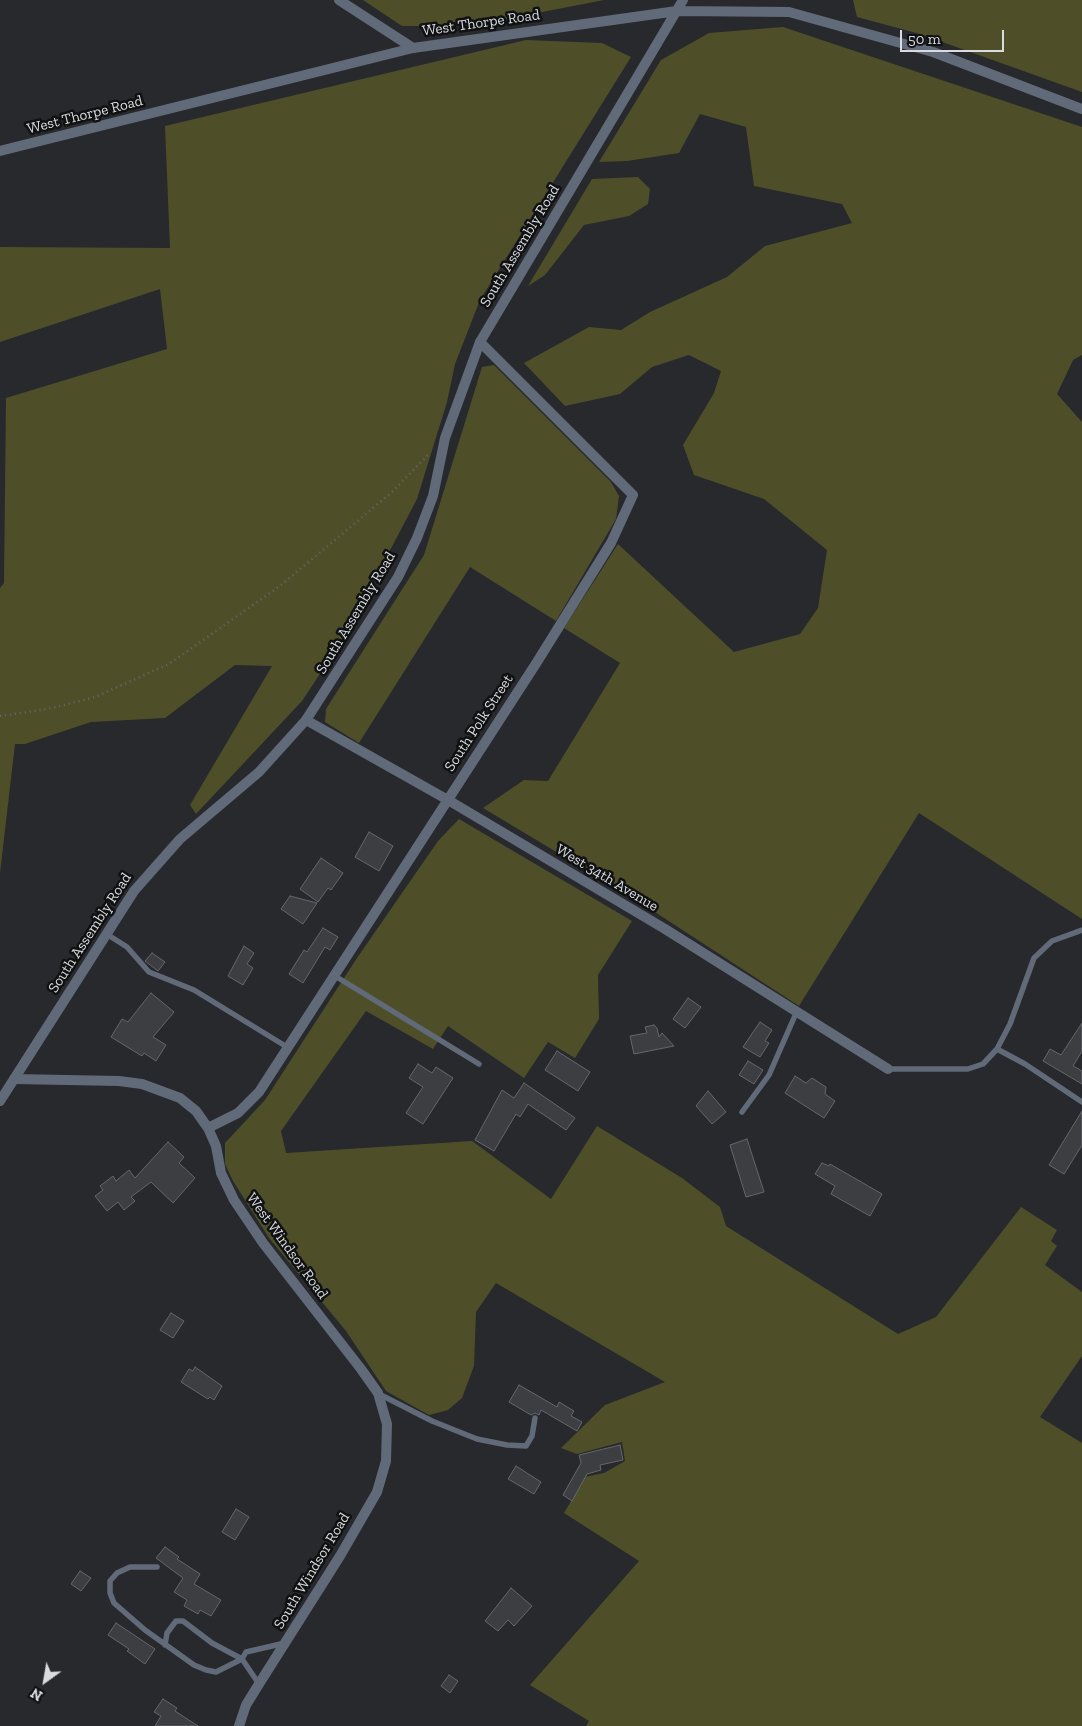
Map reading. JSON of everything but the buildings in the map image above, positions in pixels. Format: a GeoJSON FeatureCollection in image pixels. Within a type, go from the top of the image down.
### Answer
{"type":"FeatureCollection","features":[{"type":"Feature","properties":{"kind":"street"},"geometry":{"type":"LineString","coordinates":[[339,0],[413,48]]}},
{"type":"Feature","properties":{"kind":"street","name":"South Assembly Road"},"geometry":{"type":"LineString","coordinates":[[0,1102],[105,933],[145,876],[180,839],[259,772],[306,720],[398,577],[417,538],[433,496],[445,438],[480,342],[683,0]]}},
{"type":"Feature","properties":{"kind":"street","name":"West Thorpe Road"},"geometry":{"type":"LineString","coordinates":[[0,151],[413,48],[677,11],[788,12],[933,52],[1082,109]]}},
{"type":"Feature","properties":{"kind":"street","name":"South Polk Street"},"geometry":{"type":"LineString","coordinates":[[208,1128],[238,1113],[259,1092],[448,800],[610,543],[633,495],[480,342]]}},
{"type":"Feature","properties":{"kind":"street","name":"West 34th Avenue"},"geometry":{"type":"LineString","coordinates":[[306,720],[448,800],[797,1011],[888,1069]]}},
{"type":"Feature","properties":{"kind":"street","name":"West Windsor Road"},"geometry":{"type":"LineString","coordinates":[[14,1079],[119,1081],[142,1084],[180,1098],[196,1111],[208,1128],[216,1146],[221,1172],[234,1200],[263,1243],[378,1393],[387,1424]]}},
{"type":"Feature","properties":{"kind":"street","name":"South Windsor Road"},"geometry":{"type":"LineString","coordinates":[[239,1726],[246,1705],[340,1556],[377,1492],[386,1461],[387,1424]]}},
{"type":"Feature","properties":{"kind":"lane"},"geometry":{"type":"LineString","coordinates":[[888,1069],[968,1069],[983,1064],[997,1048],[1010,1024],[1034,958],[1052,941],[1082,930]]}},
{"type":"Feature","properties":{"kind":"lane"},"geometry":{"type":"LineString","coordinates":[[105,933],[127,947],[148,972],[194,990],[227,1012],[287,1047]]}},
{"type":"Feature","properties":{"kind":"lane"},"geometry":{"type":"LineString","coordinates":[[335,976],[479,1064]]}},
{"type":"Feature","properties":{"kind":"lane"},"geometry":{"type":"LineString","coordinates":[[742,1112],[769,1076],[797,1011]]}},
{"type":"Feature","properties":{"kind":"lane"},"geometry":{"type":"LineString","coordinates":[[997,1048],[1025,1064],[1082,1102]]}},
{"type":"Feature","properties":{"kind":"lane"},"geometry":{"type":"LineString","coordinates":[[378,1393],[432,1420],[477,1439],[507,1446],[526,1446],[532,1436],[534,1418]]}},
{"type":"Feature","properties":{"kind":"lane"},"geometry":{"type":"LineString","coordinates":[[157,1567],[130,1567],[116,1573],[110,1581],[110,1593],[114,1603],[165,1645],[206,1670],[216,1672],[242,1659],[246,1652],[285,1643]]}},
{"type":"Feature","properties":{"kind":"lane"},"geometry":{"type":"LineString","coordinates":[[165,1645],[167,1633],[176,1621],[183,1621],[212,1643],[242,1659],[259,1684]]}},
{"type":"Feature","properties":{"kind":"path"},"geometry":{"type":"LineString","coordinates":[[0,716],[48,709],[95,697],[169,664],[280,586],[391,493],[445,438]]}},
{"type":"Feature","properties":{"kind":"green space"},"geometry":{"type":"Polygon","coordinates":[[[363,0],[604,0],[470,26],[402,26],[363,0]]]}},
{"type":"Feature","properties":{"kind":"green space"},"geometry":{"type":"Polygon","coordinates":[[[853,0],[1082,0],[1082,92],[920,34],[857,17],[853,0]]]}},
{"type":"Feature","properties":{"kind":"green space"},"geometry":{"type":"Polygon","coordinates":[[[783,27],[1082,127],[1082,355],[1073,360],[1057,394],[1082,422],[1082,919],[919,813],[799,1006],[638,901],[483,808],[524,780],[548,781],[620,663],[564,628],[618,544],[734,652],[800,634],[818,608],[827,550],[764,499],[694,475],[683,445],[714,393],[721,371],[689,355],[652,367],[620,394],[565,406],[524,363],[589,327],[621,330],[650,312],[727,277],[765,246],[852,223],[842,204],[754,186],[746,127],[700,114],[679,153],[627,161],[599,162],[661,60],[709,33],[783,27]]]}},
{"type":"Feature","properties":{"kind":"green space"},"geometry":{"type":"Polygon","coordinates":[[[526,40],[602,43],[631,57],[480,300],[455,364],[447,402],[417,499],[345,636],[302,701],[196,814],[190,805],[272,666],[235,665],[165,718],[91,722],[25,744],[15,744],[0,873],[0,588],[4,583],[6,398],[167,349],[160,289],[0,342],[0,247],[170,248],[165,126],[526,40]]]}},
{"type":"Feature","properties":{"kind":"green space"},"geometry":{"type":"Polygon","coordinates":[[[638,177],[650,189],[648,204],[629,216],[584,225],[545,275],[528,286],[592,179],[638,177]]]}},
{"type":"Feature","properties":{"kind":"green space"},"geometry":{"type":"Polygon","coordinates":[[[494,365],[611,482],[619,496],[616,519],[556,621],[470,567],[359,743],[325,722],[326,709],[424,555],[482,367],[494,365]]]}},
{"type":"Feature","properties":{"kind":"green space"},"geometry":{"type":"Polygon","coordinates":[[[459,819],[632,921],[598,975],[599,1019],[575,1058],[548,1042],[524,1078],[448,1026],[433,1049],[366,1011],[281,1131],[286,1153],[472,1141],[551,1199],[597,1126],[682,1178],[720,1207],[726,1226],[898,1334],[936,1317],[1021,1207],[1057,1230],[1051,1241],[1057,1246],[1045,1265],[1082,1292],[1082,1356],[1040,1417],[1082,1443],[1082,1726],[586,1726],[589,1721],[530,1685],[639,1561],[564,1513],[585,1477],[604,1473],[625,1461],[622,1442],[577,1454],[561,1448],[605,1405],[665,1382],[496,1283],[476,1312],[474,1366],[462,1398],[448,1410],[429,1415],[386,1391],[346,1331],[269,1238],[233,1181],[225,1164],[225,1143],[265,1100],[357,958],[438,841],[459,819]]]}}]}
